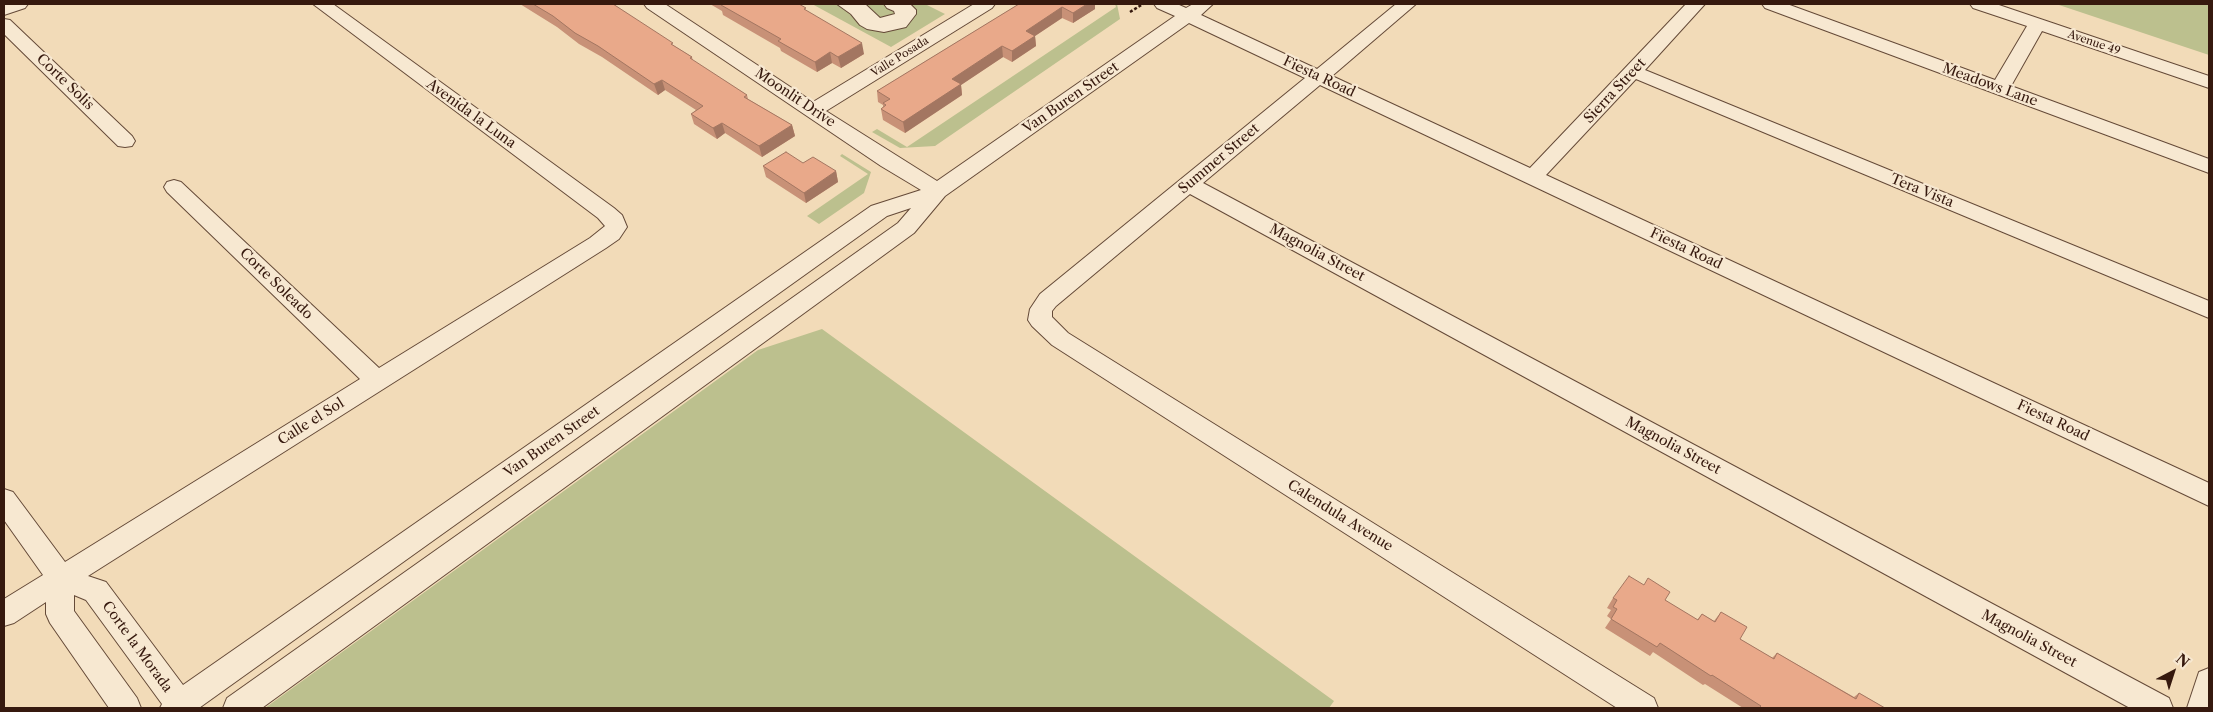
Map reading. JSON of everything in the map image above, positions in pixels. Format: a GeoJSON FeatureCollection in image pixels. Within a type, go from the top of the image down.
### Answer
{"type":"FeatureCollection","features":[{"type":"Feature","properties":{"kind":"street"},"geometry":{"type":"LineString","coordinates":[[4,10],[19,4]]}},
{"type":"Feature","properties":{"kind":"street","name":"Avenida la Luna"},"geometry":{"type":"LineString","coordinates":[[322,4],[606,213],[614,220],[616,227]]}},
{"type":"Feature","properties":{"kind":"street","name":"Moonlit Drive"},"geometry":{"type":"LineString","coordinates":[[653,4],[938,191]]}},
{"type":"Feature","properties":{"kind":"street"},"geometry":{"type":"LineString","coordinates":[[846,4],[857,10],[866,21],[873,25],[884,27],[900,23],[896,21],[879,24],[873,22],[855,4]]}},
{"type":"Feature","properties":{"kind":"street"},"geometry":{"type":"LineString","coordinates":[[893,4],[902,8],[904,16],[900,19],[904,21],[907,10],[900,4]]}},
{"type":"Feature","properties":{"kind":"street","name":"Valle Posada"},"geometry":{"type":"LineString","coordinates":[[813,110],[986,4]]}},
{"type":"Feature","properties":{"kind":"street","name":"Fiesta Road"},"geometry":{"type":"LineString","coordinates":[[1163,4],[1196,10],[1318,77],[2209,495]]}},
{"type":"Feature","properties":{"kind":"street","name":"Summer Street"},"geometry":{"type":"LineString","coordinates":[[1040,320],[1041,309],[1048,300],[1407,4]]}},
{"type":"Feature","properties":{"kind":"street","name":"Sierra Street"},"geometry":{"type":"LineString","coordinates":[[1533,177],[1634,72],[1696,4]]}},
{"type":"Feature","properties":{"kind":"street","name":"Meadows Lane"},"geometry":{"type":"LineString","coordinates":[[1771,4],[2209,166]]}},
{"type":"Feature","properties":{"kind":"street","name":"Avenue 49"},"geometry":{"type":"LineString","coordinates":[[1980,4],[2209,82]]}},
{"type":"Feature","properties":{"kind":"street","name":"Van Buren Street"},"geometry":{"type":"LineString","coordinates":[[238,708],[906,228],[938,191],[1196,10]]}},
{"type":"Feature","properties":{"kind":"street","name":"Corte Solis"},"geometry":{"type":"LineString","coordinates":[[4,24],[126,141]]}},
{"type":"Feature","properties":{"kind":"street"},"geometry":{"type":"LineString","coordinates":[[2000,89],[2037,24]]}},
{"type":"Feature","properties":{"kind":"street","name":"Tera Vista"},"geometry":{"type":"LineString","coordinates":[[1634,72],[2209,310]]}},
{"type":"Feature","properties":{"kind":"street","name":"Magnolia Street"},"geometry":{"type":"LineString","coordinates":[[1188,184],[2158,708]]}},
{"type":"Feature","properties":{"kind":"street","name":"Corte Soleado"},"geometry":{"type":"LineString","coordinates":[[174,187],[377,381]]}},
{"type":"Feature","properties":{"kind":"street","name":"Van Buren Street"},"geometry":{"type":"LineString","coordinates":[[179,707],[879,211],[938,191]]}},
{"type":"Feature","properties":{"kind":"street","name":"Calle el Sol"},"geometry":{"type":"LineString","coordinates":[[4,614],[598,243],[611,234],[616,227]]}},
{"type":"Feature","properties":{"kind":"street","name":"Calendula Avenue"},"geometry":{"type":"LineString","coordinates":[[1040,320],[1060,338],[1643,708]]}},
{"type":"Feature","properties":{"kind":"street"},"geometry":{"type":"LineString","coordinates":[[4,500],[61,578],[60,614],[126,708]]}},
{"type":"Feature","properties":{"kind":"street","name":"Corte la Morada"},"geometry":{"type":"LineString","coordinates":[[61,578],[96,591],[179,707]]}},
{"type":"Feature","properties":{"kind":"street"},"geometry":{"type":"LineString","coordinates":[[2202,708],[2209,682]]}},
{"type":"Feature","properties":{"kind":"path"},"geometry":{"type":"LineString","coordinates":[[1130,12],[1142,4]]}},
{"type":"Feature","properties":{"kind":"green space"},"geometry":{"type":"Polygon","coordinates":[[[812,4],[925,4],[945,14],[891,47],[812,4]]]}},
{"type":"Feature","properties":{"kind":"green space"},"geometry":{"type":"Polygon","coordinates":[[[1115,4],[1117,4],[1120,19],[935,146],[900,148],[872,132],[877,129],[907,147],[1116,7],[1115,4]]]}},
{"type":"Feature","properties":{"kind":"green space"},"geometry":{"type":"Polygon","coordinates":[[[2056,4],[2209,4],[2209,55],[2056,4]]]}},
{"type":"Feature","properties":{"kind":"green space"},"geometry":{"type":"Polygon","coordinates":[[[842,154],[871,172],[864,193],[819,224],[807,216],[868,174],[840,156],[842,154]]]}},
{"type":"Feature","properties":{"kind":"green space"},"geometry":{"type":"Polygon","coordinates":[[[822,329],[1334,701],[1329,708],[265,708],[758,350],[822,329]]]}},
{"type":"Feature","properties":{"kind":"building"},"geometry":{"type":"Polygon","coordinates":[[[533,4],[613,4],[747,95],[744,97],[792,125],[759,146],[722,123],[713,128],[691,114],[703,106],[662,80],[654,84],[533,4]]]}},
{"type":"Feature","properties":{"kind":"building"},"geometry":{"type":"Polygon","coordinates":[[[722,4],[799,4],[806,8],[804,9],[862,43],[838,57],[830,52],[815,62],[778,41],[781,39],[722,4]]]}},
{"type":"Feature","properties":{"kind":"building"},"geometry":{"type":"Polygon","coordinates":[[[1019,4],[1087,4],[1073,13],[1062,7],[1026,31],[1035,36],[1012,51],[1002,46],[952,79],[961,84],[903,122],[881,109],[886,105],[883,103],[890,99],[877,91],[1019,4]]]}},
{"type":"Feature","properties":{"kind":"building"},"geometry":{"type":"Polygon","coordinates":[[[786,152],[803,163],[813,157],[836,171],[804,193],[763,166],[786,152]]]}},
{"type":"Feature","properties":{"kind":"building"},"geometry":{"type":"Polygon","coordinates":[[[1629,576],[1644,585],[1648,578],[1670,592],[1665,600],[1698,620],[1702,614],[1715,622],[1721,612],[1747,627],[1740,639],[1774,659],[1777,653],[1856,699],[1859,693],[1885,708],[1759,708],[1761,706],[1660,643],[1657,647],[1611,619],[1617,609],[1613,607],[1617,600],[1613,598],[1629,576]]]}}]}
